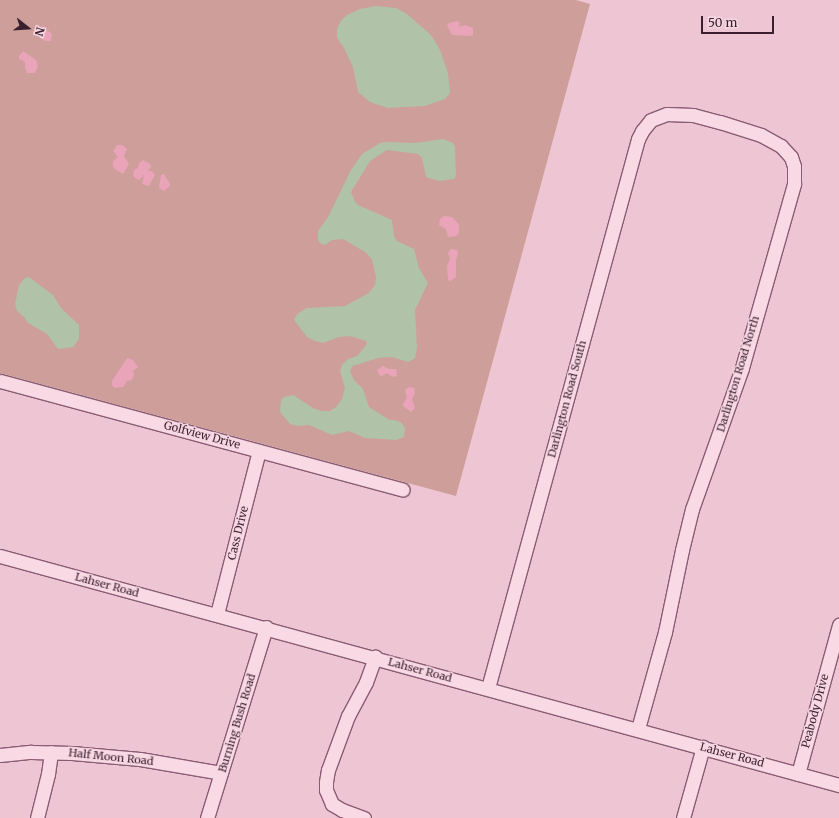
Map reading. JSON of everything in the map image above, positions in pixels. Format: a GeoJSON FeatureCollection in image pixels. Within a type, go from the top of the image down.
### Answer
{"type":"FeatureCollection","features":[{"type":"Feature","properties":{"kind":"street","name":"Darlington Road North"},"geometry":{"type":"LineString","coordinates":[[638,729],[665,632],[690,515],[740,375],[790,202],[795,175],[794,166],[786,150],[767,137],[693,115],[674,113],[658,116]]}},
{"type":"Feature","properties":{"kind":"street","name":"Darlington Road South"},"geometry":{"type":"LineString","coordinates":[[488,688],[635,148],[646,125],[658,116]]}},
{"type":"Feature","properties":{"kind":"street","name":"Golfview Drive"},"geometry":{"type":"LineString","coordinates":[[0,381],[403,490]]}},
{"type":"Feature","properties":{"kind":"street","name":"Cass Drive"},"geometry":{"type":"LineString","coordinates":[[217,614],[259,451]]}},
{"type":"Feature","properties":{"kind":"street","name":"Lahser Road"},"geometry":{"type":"LineString","coordinates":[[0,556],[266,627],[839,785]]}},
{"type":"Feature","properties":{"kind":"street","name":"Peabody Drive"},"geometry":{"type":"LineString","coordinates":[[798,774],[839,626]]}},
{"type":"Feature","properties":{"kind":"street","name":"Burning Bush Road"},"geometry":{"type":"LineString","coordinates":[[207,818],[266,627]]}},
{"type":"Feature","properties":{"kind":"street"},"geometry":{"type":"LineString","coordinates":[[364,818],[342,810],[332,804],[326,790],[326,782],[333,756],[348,716],[363,687],[375,657]]}},
{"type":"Feature","properties":{"kind":"street"},"geometry":{"type":"LineString","coordinates":[[683,818],[703,747]]}},
{"type":"Feature","properties":{"kind":"street"},"geometry":{"type":"LineString","coordinates":[[37,818],[46,785],[51,752]]}},
{"type":"Feature","properties":{"kind":"street","name":"Half Moon Road"},"geometry":{"type":"LineString","coordinates":[[0,755],[51,752],[140,759],[221,773]]}},
{"type":"Feature","properties":{"kind":"shaded area"},"geometry":{"type":"Polygon","coordinates":[[[0,0],[576,0],[590,4],[456,496],[0,373],[0,0]]]}},
{"type":"Feature","properties":{"kind":"shaded area"},"geometry":{"type":"Polygon","coordinates":[[[376,6],[396,8],[407,14],[431,35],[440,50],[448,73],[450,93],[445,99],[425,106],[388,108],[370,102],[358,92],[353,67],[344,48],[337,38],[337,29],[340,22],[347,15],[360,9],[376,6]]]}},
{"type":"Feature","properties":{"kind":"shaded area"},"geometry":{"type":"Polygon","coordinates":[[[443,139],[453,143],[455,147],[456,176],[454,179],[439,181],[426,177],[422,158],[418,154],[387,150],[370,161],[351,192],[355,202],[358,205],[392,220],[394,236],[397,241],[414,249],[419,268],[428,283],[415,310],[417,348],[415,358],[409,362],[391,357],[378,358],[353,366],[350,371],[354,380],[363,389],[369,407],[388,419],[401,422],[405,428],[404,437],[396,440],[365,438],[349,431],[332,435],[309,425],[298,426],[290,424],[280,412],[281,400],[284,397],[293,395],[313,408],[322,411],[330,411],[336,407],[342,399],[345,388],[340,371],[342,365],[348,359],[357,356],[367,344],[366,341],[350,336],[339,337],[323,343],[315,341],[307,337],[294,320],[297,314],[307,308],[345,306],[369,293],[375,285],[376,277],[372,259],[365,252],[343,239],[332,240],[325,245],[320,243],[318,240],[318,231],[328,217],[351,170],[362,154],[380,143],[415,143],[443,139]]]}},
{"type":"Feature","properties":{"kind":"shaded area"},"geometry":{"type":"Polygon","coordinates":[[[29,277],[53,295],[61,308],[79,325],[79,339],[73,347],[58,349],[47,334],[28,323],[17,311],[15,304],[19,285],[25,278],[29,277]]]}},
{"type":"Feature","properties":{"kind":"sand"},"geometry":{"type":"Polygon","coordinates":[[[458,21],[460,24],[458,27],[465,25],[473,28],[473,35],[452,35],[447,26],[449,23],[458,21]]]}},
{"type":"Feature","properties":{"kind":"sand"},"geometry":{"type":"Polygon","coordinates":[[[42,26],[52,34],[51,41],[45,41],[37,35],[38,29],[42,26]]]}},
{"type":"Feature","properties":{"kind":"sand"},"geometry":{"type":"Polygon","coordinates":[[[23,51],[36,60],[38,66],[35,73],[27,73],[25,62],[19,59],[19,56],[23,51]]]}},
{"type":"Feature","properties":{"kind":"sand"},"geometry":{"type":"Polygon","coordinates":[[[117,145],[122,145],[127,149],[124,156],[129,164],[123,174],[116,170],[113,166],[113,161],[118,157],[113,151],[117,145]]]}},
{"type":"Feature","properties":{"kind":"sand"},"geometry":{"type":"Polygon","coordinates":[[[143,160],[150,164],[151,167],[147,171],[152,171],[155,175],[149,186],[142,184],[144,175],[139,180],[133,175],[134,170],[138,168],[139,163],[143,160]]]}},
{"type":"Feature","properties":{"kind":"sand"},"geometry":{"type":"Polygon","coordinates":[[[164,174],[170,184],[164,191],[159,188],[161,175],[164,174]]]}},
{"type":"Feature","properties":{"kind":"sand"},"geometry":{"type":"Polygon","coordinates":[[[444,216],[452,217],[459,224],[459,233],[456,236],[448,237],[446,229],[439,225],[440,219],[444,216]]]}},
{"type":"Feature","properties":{"kind":"sand"},"geometry":{"type":"Polygon","coordinates":[[[451,249],[457,250],[458,254],[456,260],[456,277],[451,281],[448,280],[447,266],[450,259],[448,253],[451,249]]]}},
{"type":"Feature","properties":{"kind":"sand"},"geometry":{"type":"Polygon","coordinates":[[[127,358],[133,360],[138,367],[133,371],[134,375],[132,380],[127,381],[123,387],[115,388],[112,385],[112,381],[127,358]]]}},
{"type":"Feature","properties":{"kind":"sand"},"geometry":{"type":"Polygon","coordinates":[[[383,366],[389,369],[396,369],[397,376],[392,377],[387,373],[382,376],[379,375],[377,370],[383,366]]]}},
{"type":"Feature","properties":{"kind":"sand"},"geometry":{"type":"Polygon","coordinates":[[[409,387],[414,388],[415,393],[412,399],[415,408],[411,412],[402,405],[407,398],[405,390],[409,387]]]}}]}
